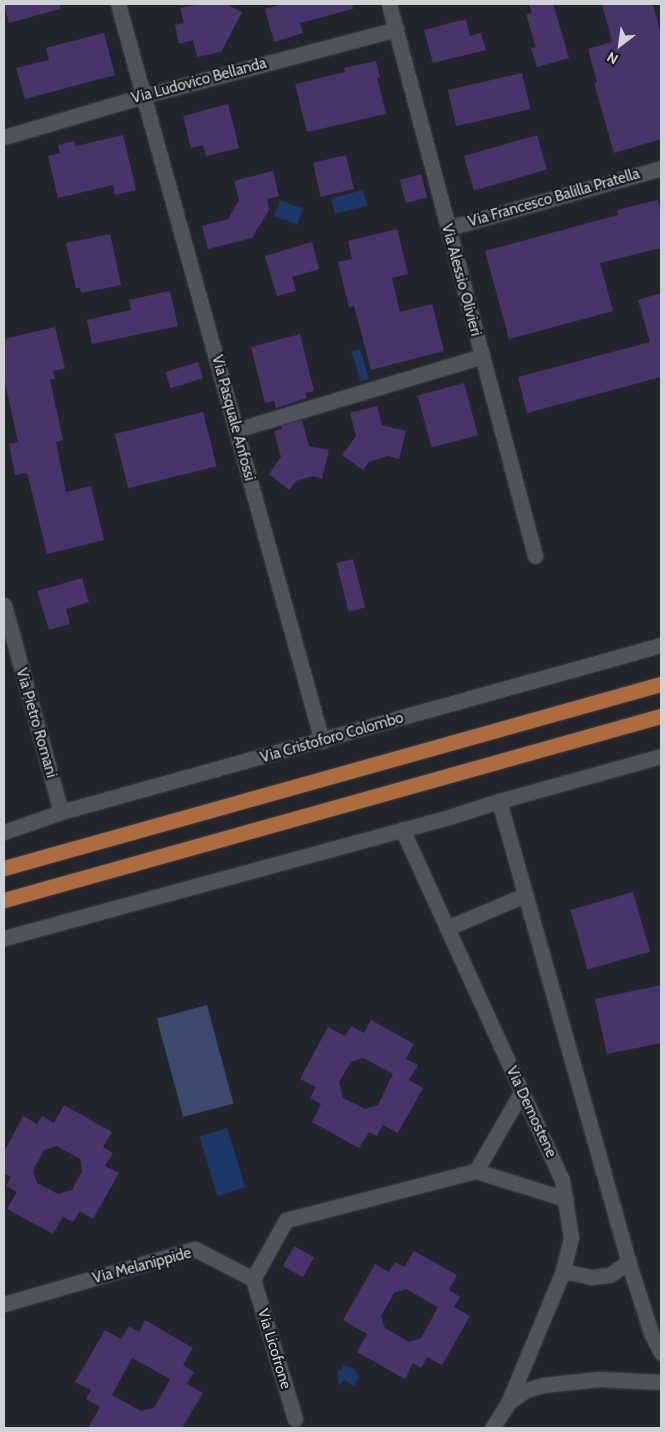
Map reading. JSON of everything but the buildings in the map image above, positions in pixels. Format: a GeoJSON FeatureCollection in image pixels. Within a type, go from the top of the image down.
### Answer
{"type":"FeatureCollection","features":[{"type":"Feature","properties":{"kind":"main road"},"geometry":{"type":"LineString","coordinates":[[4,868],[661,684]]}},
{"type":"Feature","properties":{"kind":"main road"},"geometry":{"type":"LineString","coordinates":[[4,900],[661,716]]}},
{"type":"Feature","properties":{"kind":"street","name":"Via Pasquale Anfossi"},"geometry":{"type":"LineString","coordinates":[[118,4],[322,741]]}},
{"type":"Feature","properties":{"kind":"street","name":"Via Alessio Olivieri"},"geometry":{"type":"LineString","coordinates":[[389,4],[535,556]]}},
{"type":"Feature","properties":{"kind":"street","name":"Via Ludovico Bellanda"},"geometry":{"type":"LineString","coordinates":[[4,137],[144,96],[396,29]]}},
{"type":"Feature","properties":{"kind":"street","name":"Via Francesco Balilla Pratella"},"geometry":{"type":"LineString","coordinates":[[448,228],[661,168]]}},
{"type":"Feature","properties":{"kind":"street"},"geometry":{"type":"LineString","coordinates":[[236,430],[482,356]]}},
{"type":"Feature","properties":{"kind":"street","name":"Via Pietro Romani"},"geometry":{"type":"LineString","coordinates":[[4,605],[61,812]]}},
{"type":"Feature","properties":{"kind":"street","name":"Via Cristoforo Colombo"},"geometry":{"type":"LineString","coordinates":[[4,832],[61,812],[322,741],[661,645]]}},
{"type":"Feature","properties":{"kind":"street"},"geometry":{"type":"LineString","coordinates":[[4,938],[452,816],[661,756]]}},
{"type":"Feature","properties":{"kind":"street"},"geometry":{"type":"LineString","coordinates":[[499,801],[628,1262],[651,1333],[661,1352]]}},
{"type":"Feature","properties":{"kind":"street","name":"Via Demostene"},"geometry":{"type":"LineString","coordinates":[[402,829],[562,1180],[566,1199],[571,1238],[563,1271],[508,1403]]}},
{"type":"Feature","properties":{"kind":"street"},"geometry":{"type":"LineString","coordinates":[[447,928],[525,895]]}},
{"type":"Feature","properties":{"kind":"street"},"geometry":{"type":"LineString","coordinates":[[476,1171],[522,1091]]}},
{"type":"Feature","properties":{"kind":"street"},"geometry":{"type":"LineString","coordinates":[[253,1279],[286,1220],[476,1171],[566,1199]]}},
{"type":"Feature","properties":{"kind":"street","name":"Via Melanippide"},"geometry":{"type":"LineString","coordinates":[[4,1304],[195,1250],[253,1279]]}},
{"type":"Feature","properties":{"kind":"street"},"geometry":{"type":"LineString","coordinates":[[563,1271],[591,1277],[610,1275],[628,1262]]}},
{"type":"Feature","properties":{"kind":"street","name":"Via Licofrone"},"geometry":{"type":"LineString","coordinates":[[253,1279],[295,1419]]}},
{"type":"Feature","properties":{"kind":"street"},"geometry":{"type":"LineString","coordinates":[[492,1428],[508,1403],[526,1390],[543,1385],[599,1379],[661,1382]]}},
{"type":"Feature","properties":{"kind":"shaded area"},"geometry":{"type":"Polygon","coordinates":[[[363,190],[367,205],[335,214],[331,199],[363,190]]]}},
{"type":"Feature","properties":{"kind":"shaded area"},"geometry":{"type":"Polygon","coordinates":[[[280,200],[303,209],[297,225],[274,216],[280,200]]]}},
{"type":"Feature","properties":{"kind":"shaded area"},"geometry":{"type":"Polygon","coordinates":[[[360,349],[369,379],[360,381],[351,352],[360,349]]]}},
{"type":"Feature","properties":{"kind":"shaded area"},"geometry":{"type":"Polygon","coordinates":[[[207,1005],[233,1104],[183,1117],[157,1018],[207,1005]]]}},
{"type":"Feature","properties":{"kind":"shaded area"},"geometry":{"type":"Polygon","coordinates":[[[227,1128],[245,1187],[217,1196],[199,1136],[227,1128]]]}},
{"type":"Feature","properties":{"kind":"shaded area"},"geometry":{"type":"Polygon","coordinates":[[[343,1365],[354,1369],[359,1376],[354,1386],[344,1380],[339,1386],[337,1372],[341,1370],[343,1365]]]}}]}
